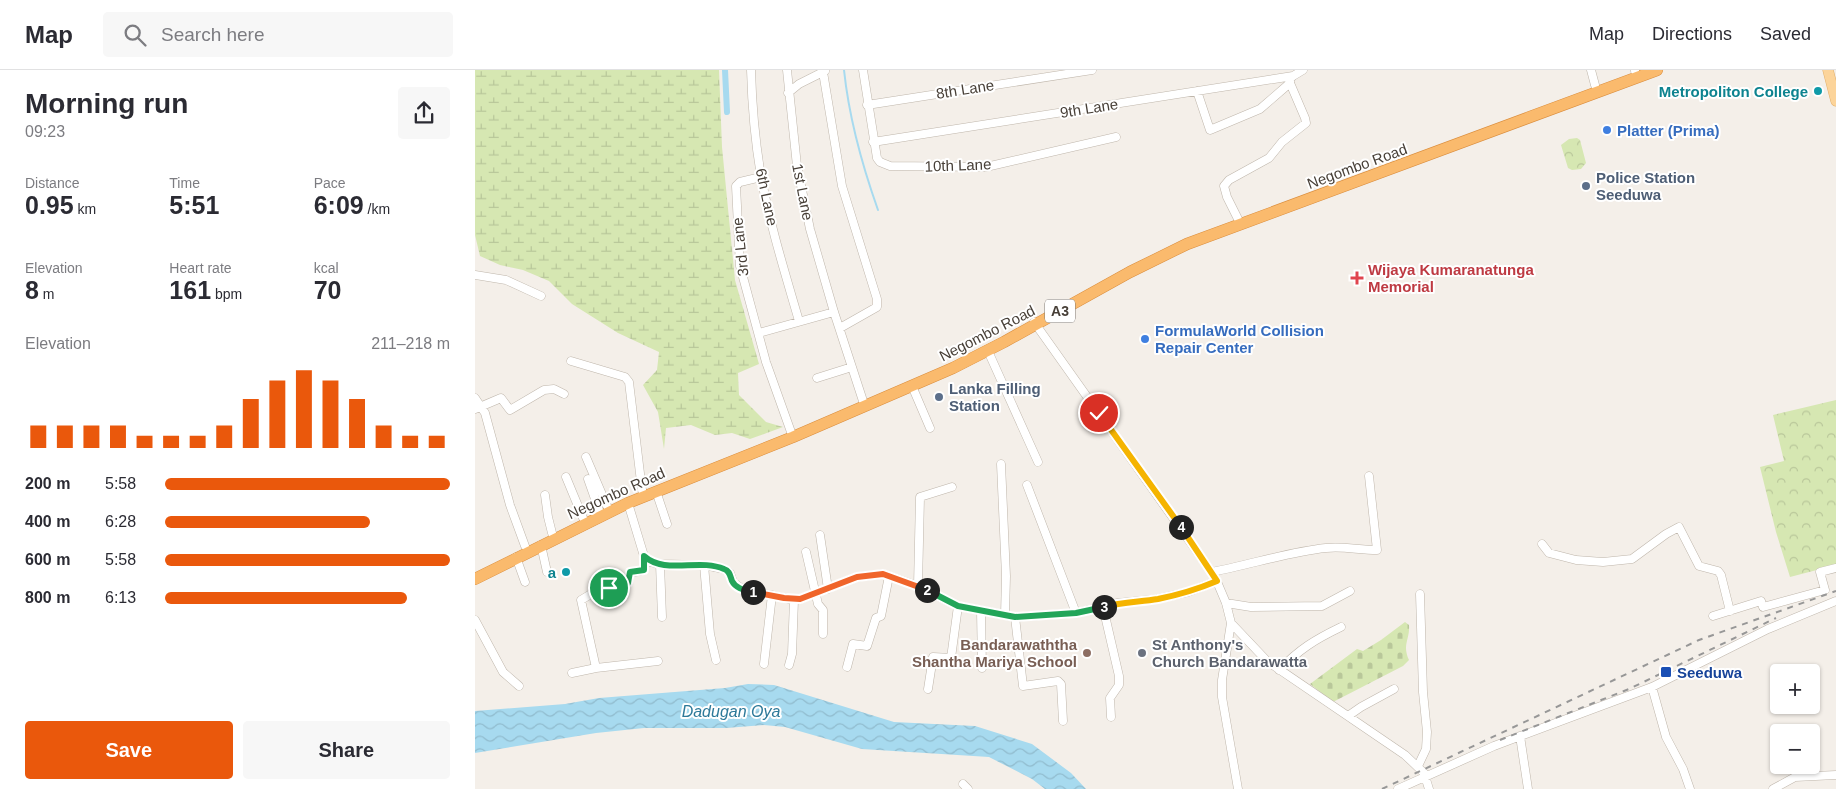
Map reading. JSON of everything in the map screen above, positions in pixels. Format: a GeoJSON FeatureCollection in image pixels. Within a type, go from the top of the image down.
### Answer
{"type":"FeatureCollection","features":[{"type":"Feature","properties":{"kind":"highway","name":"Negombo Road"},"geometry":{"type":"LineString","coordinates":[[475,578],[628,502],[793,437],[988,351],[1136,263],[1186,238],[1338,183],[1636,70]]}},
{"type":"Feature","properties":{"kind":"highway","name":"Negombo Road"},"geometry":{"type":"LineString","coordinates":[[475,572],[551,533],[642,490],[791,432],[952,363],[1187,244],[1657,70]]}},
{"type":"Feature","properties":{"kind":"main road"},"geometry":{"type":"LineString","coordinates":[[1828,70],[1836,101]]}},
{"type":"Feature","properties":{"kind":"street","name":"6th Lane"},"geometry":{"type":"LineString","coordinates":[[751,70],[753,115],[761,177],[779,252],[799,321]]}},
{"type":"Feature","properties":{"kind":"street","name":"1st Lane"},"geometry":{"type":"LineString","coordinates":[[787,70],[797,166],[810,229],[834,312],[863,401]]}},
{"type":"Feature","properties":{"kind":"street","name":"10th Lane"},"geometry":{"type":"LineString","coordinates":[[863,70],[867,105],[877,158],[880,162],[890,166],[986,167],[1116,137]]}},
{"type":"Feature","properties":{"kind":"street","name":"8th Lane"},"geometry":{"type":"LineString","coordinates":[[867,105],[1092,70]]}},
{"type":"Feature","properties":{"kind":"street","name":"9th Lane"},"geometry":{"type":"LineString","coordinates":[[873,142],[1197,91],[1291,80],[1303,70]]}},
{"type":"Feature","properties":{"kind":"street"},"geometry":{"type":"LineString","coordinates":[[1591,70],[1595,85]]}},
{"type":"Feature","properties":{"kind":"street"},"geometry":{"type":"LineString","coordinates":[[788,93],[799,84],[825,71],[841,186],[877,299],[877,307],[840,328]]}},
{"type":"Feature","properties":{"kind":"street"},"geometry":{"type":"LineString","coordinates":[[1197,91],[1210,130],[1260,109],[1291,80],[1305,118],[1305,123],[1282,142],[1269,158],[1229,180],[1224,186],[1227,197],[1238,219]]}},
{"type":"Feature","properties":{"kind":"street","name":"3rd Lane"},"geometry":{"type":"LineString","coordinates":[[759,333],[740,266],[735,186],[740,182],[761,177]]}},
{"type":"Feature","properties":{"kind":"street"},"geometry":{"type":"LineString","coordinates":[[475,275],[506,280],[541,296]]}},
{"type":"Feature","properties":{"kind":"street"},"geometry":{"type":"LineString","coordinates":[[791,432],[766,362],[759,333],[834,312]]}},
{"type":"Feature","properties":{"kind":"street"},"geometry":{"type":"LineString","coordinates":[[1034,323],[1217,581],[1226,603],[1231,623],[1222,680],[1222,697],[1238,789]]}},
{"type":"Feature","properties":{"kind":"street"},"geometry":{"type":"LineString","coordinates":[[988,351],[1038,462]]}},
{"type":"Feature","properties":{"kind":"street"},"geometry":{"type":"LineString","coordinates":[[571,361],[625,377],[629,382],[642,490]]}},
{"type":"Feature","properties":{"kind":"street"},"geometry":{"type":"LineString","coordinates":[[817,378],[852,366]]}},
{"type":"Feature","properties":{"kind":"street"},"geometry":{"type":"LineString","coordinates":[[912,386],[930,428]]}},
{"type":"Feature","properties":{"kind":"street"},"geometry":{"type":"LineString","coordinates":[[478,408],[501,398],[511,410],[544,390],[554,388],[563,394]]}},
{"type":"Feature","properties":{"kind":"street"},"geometry":{"type":"LineString","coordinates":[[475,398],[478,408],[489,426],[509,505],[525,546]]}},
{"type":"Feature","properties":{"kind":"street"},"geometry":{"type":"LineString","coordinates":[[587,457],[603,508]]}},
{"type":"Feature","properties":{"kind":"street"},"geometry":{"type":"LineString","coordinates":[[1001,464],[1006,576],[1005,615]]}},
{"type":"Feature","properties":{"kind":"street"},"geometry":{"type":"LineString","coordinates":[[1211,572],[1299,551],[1347,547],[1357,550],[1377,550],[1369,476]]}},
{"type":"Feature","properties":{"kind":"street"},"geometry":{"type":"LineString","coordinates":[[566,477],[583,518]]}},
{"type":"Feature","properties":{"kind":"street"},"geometry":{"type":"LineString","coordinates":[[588,479],[603,508]]}},
{"type":"Feature","properties":{"kind":"street"},"geometry":{"type":"LineString","coordinates":[[1027,485],[1076,613]]}},
{"type":"Feature","properties":{"kind":"street"},"geometry":{"type":"LineString","coordinates":[[918,586],[920,497],[952,487]]}},
{"type":"Feature","properties":{"kind":"street"},"geometry":{"type":"LineString","coordinates":[[656,491],[667,524]]}},
{"type":"Feature","properties":{"kind":"street"},"geometry":{"type":"LineString","coordinates":[[545,495],[551,533]]}},
{"type":"Feature","properties":{"kind":"street"},"geometry":{"type":"LineString","coordinates":[[596,668],[581,600],[591,594],[628,583],[630,572],[644,570],[644,556],[628,502]]}},
{"type":"Feature","properties":{"kind":"street"},"geometry":{"type":"LineString","coordinates":[[1542,544],[1549,553],[1576,560],[1603,562],[1631,559],[1679,527],[1699,566],[1718,571],[1721,575],[1730,611]]}},
{"type":"Feature","properties":{"kind":"street"},"geometry":{"type":"LineString","coordinates":[[820,535],[827,589]]}},
{"type":"Feature","properties":{"kind":"street"},"geometry":{"type":"LineString","coordinates":[[541,545],[547,572]]}},
{"type":"Feature","properties":{"kind":"street"},"geometry":{"type":"LineString","coordinates":[[806,552],[815,593],[819,606],[823,610],[823,634]]}},
{"type":"Feature","properties":{"kind":"street"},"geometry":{"type":"LineString","coordinates":[[644,556],[650,562],[660,564],[705,565],[724,569],[729,573],[733,582],[742,589],[795,600],[857,577],[883,574],[918,586],[958,606],[1015,617],[1076,613],[1118,603],[1157,599],[1188,592],[1217,581]]}},
{"type":"Feature","properties":{"kind":"street"},"geometry":{"type":"LineString","coordinates":[[516,557],[525,582]]}},
{"type":"Feature","properties":{"kind":"street"},"geometry":{"type":"LineString","coordinates":[[660,564],[662,617]]}},
{"type":"Feature","properties":{"kind":"street"},"geometry":{"type":"LineString","coordinates":[[705,565],[710,634],[716,660]]}},
{"type":"Feature","properties":{"kind":"street"},"geometry":{"type":"LineString","coordinates":[[1713,616],[1761,601],[1763,607],[1825,590],[1820,572],[1836,568]]}},
{"type":"Feature","properties":{"kind":"street"},"geometry":{"type":"LineString","coordinates":[[847,667],[853,644],[867,646],[876,618],[881,616],[889,576]]}},
{"type":"Feature","properties":{"kind":"street"},"geometry":{"type":"LineString","coordinates":[[1226,603],[1251,607],[1323,606],[1350,591]]}},
{"type":"Feature","properties":{"kind":"street"},"geometry":{"type":"LineString","coordinates":[[1418,766],[1427,749],[1423,692],[1421,594]]}},
{"type":"Feature","properties":{"kind":"street"},"geometry":{"type":"LineString","coordinates":[[764,664],[772,595]]}},
{"type":"Feature","properties":{"kind":"street"},"geometry":{"type":"LineString","coordinates":[[789,665],[792,654],[795,600]]}},
{"type":"Feature","properties":{"kind":"street"},"geometry":{"type":"LineString","coordinates":[[1398,789],[1520,736],[1652,687],[1768,629],[1836,601]]}},
{"type":"Feature","properties":{"kind":"street"},"geometry":{"type":"LineString","coordinates":[[928,689],[933,657],[951,658],[958,606]]}},
{"type":"Feature","properties":{"kind":"street"},"geometry":{"type":"LineString","coordinates":[[1103,607],[1119,676],[1119,685],[1110,698],[1111,717]]}},
{"type":"Feature","properties":{"kind":"street"},"geometry":{"type":"LineString","coordinates":[[981,611],[982,668]]}},
{"type":"Feature","properties":{"kind":"street"},"geometry":{"type":"LineString","coordinates":[[1015,617],[1023,686],[1058,681],[1061,684],[1063,721]]}},
{"type":"Feature","properties":{"kind":"street"},"geometry":{"type":"LineString","coordinates":[[475,620],[503,672],[519,686]]}},
{"type":"Feature","properties":{"kind":"street"},"geometry":{"type":"LineString","coordinates":[[1231,623],[1267,661],[1405,755],[1418,766],[1426,777],[1429,789]]}},
{"type":"Feature","properties":{"kind":"street"},"geometry":{"type":"LineString","coordinates":[[1279,670],[1298,651],[1314,640],[1341,627]]}},
{"type":"Feature","properties":{"kind":"street"},"geometry":{"type":"LineString","coordinates":[[572,673],[596,668],[658,661]]}},
{"type":"Feature","properties":{"kind":"street"},"geometry":{"type":"LineString","coordinates":[[1652,687],[1667,737],[1683,769],[1690,789]]}},
{"type":"Feature","properties":{"kind":"street"},"geometry":{"type":"LineString","coordinates":[[1348,716],[1394,689]]}},
{"type":"Feature","properties":{"kind":"street"},"geometry":{"type":"LineString","coordinates":[[1520,736],[1529,789]]}},
{"type":"Feature","properties":{"kind":"street"},"geometry":{"type":"LineString","coordinates":[[1773,789],[1795,777],[1836,775]]}},
{"type":"Feature","properties":{"kind":"green space"},"geometry":{"type":"Polygon","coordinates":[[[475,70],[719,70],[722,147],[735,280],[759,364],[738,373],[739,395],[766,422],[783,427],[750,439],[732,433],[715,435],[691,425],[666,428],[664,449],[658,412],[643,385],[657,370],[659,352],[618,333],[572,304],[549,281],[523,270],[500,265],[480,256],[475,235],[475,70]]]}},
{"type":"Feature","properties":{"kind":"green space"},"geometry":{"type":"Polygon","coordinates":[[[1577,138],[1580,140],[1586,163],[1581,169],[1572,170],[1568,168],[1561,145],[1569,139],[1577,138]]]}},
{"type":"Feature","properties":{"kind":"green space"},"geometry":{"type":"Polygon","coordinates":[[[1836,400],[1836,565],[1790,577],[1776,532],[1760,467],[1784,461],[1773,415],[1836,400]]]}},
{"type":"Feature","properties":{"kind":"green space"},"geometry":{"type":"Polygon","coordinates":[[[1405,622],[1409,625],[1406,650],[1409,660],[1403,666],[1333,702],[1310,684],[1357,649],[1363,651],[1405,622]]]}},
{"type":"Feature","properties":{"kind":"water","name":"Dadugan Oya"},"geometry":{"type":"Polygon","coordinates":[[[748,684],[774,685],[894,722],[975,726],[1032,744],[1071,773],[1086,789],[1045,789],[1032,779],[989,757],[862,749],[785,727],[764,725],[726,728],[644,728],[596,733],[475,753],[475,711],[565,704],[599,698],[725,688],[748,684]]]}},
{"type":"Feature","properties":{"kind":"waterway"},"geometry":{"type":"LineString","coordinates":[[725,70],[727,112]]}},
{"type":"Feature","properties":{"kind":"waterway"},"geometry":{"type":"LineString","coordinates":[[844,70],[849,106],[857,141],[878,210]]}},
{"type":"Feature","properties":{"kind":"railway"},"geometry":{"type":"LineString","coordinates":[[1382,789],[1699,640],[1836,591]]}},
{"type":"Feature","properties":{"kind":"railway"},"geometry":{"type":"LineString","coordinates":[[1500,740],[1629,689],[1776,618]]}},
{"type":"Feature","properties":{"kind":"place","name":"Metropoliton College"},"geometry":{"type":"Point","coordinates":[1818,91]}},
{"type":"Feature","properties":{"kind":"place","name":"Platter (Prima)"},"geometry":{"type":"Point","coordinates":[1607,130]}},
{"type":"Feature","properties":{"kind":"place","name":"Police Station Seeduwa"},"geometry":{"type":"Point","coordinates":[1586,186]}},
{"type":"Feature","properties":{"kind":"place","name":"Wijaya Kumaranatunga Memorial"},"geometry":{"type":"Point","coordinates":[1357,278]}},
{"type":"Feature","properties":{"kind":"place","name":"FormulaWorld Collision Repair Center"},"geometry":{"type":"Point","coordinates":[1145,339]}},
{"type":"Feature","properties":{"kind":"place","name":"Lanka Filling Station"},"geometry":{"type":"Point","coordinates":[939,397]}},
{"type":"Feature","properties":{"kind":"place","name":"a"},"geometry":{"type":"Point","coordinates":[566,572]}},
{"type":"Feature","properties":{"kind":"place","name":"Bandarawaththa Shantha Mariya School"},"geometry":{"type":"Point","coordinates":[1087,653]}},
{"type":"Feature","properties":{"kind":"place","name":"St Anthony's Church Bandarawatta"},"geometry":{"type":"Point","coordinates":[1142,653]}},
{"type":"Feature","properties":{"kind":"place","name":"Seeduwa"},"geometry":{"type":"Point","coordinates":[1666,672]}},
{"type":"Feature","properties":{"kind":"route"},"geometry":{"type":"LineString","coordinates":[[609,588],[628,583],[630,572],[644,570],[644,556],[650,562],[660,564],[705,565],[724,569],[729,573],[733,582],[742,589],[795,600],[857,577],[883,574],[918,586],[958,606],[1015,617],[1076,613],[1118,603],[1157,599],[1188,592],[1217,581],[1099,413]]}}]}
